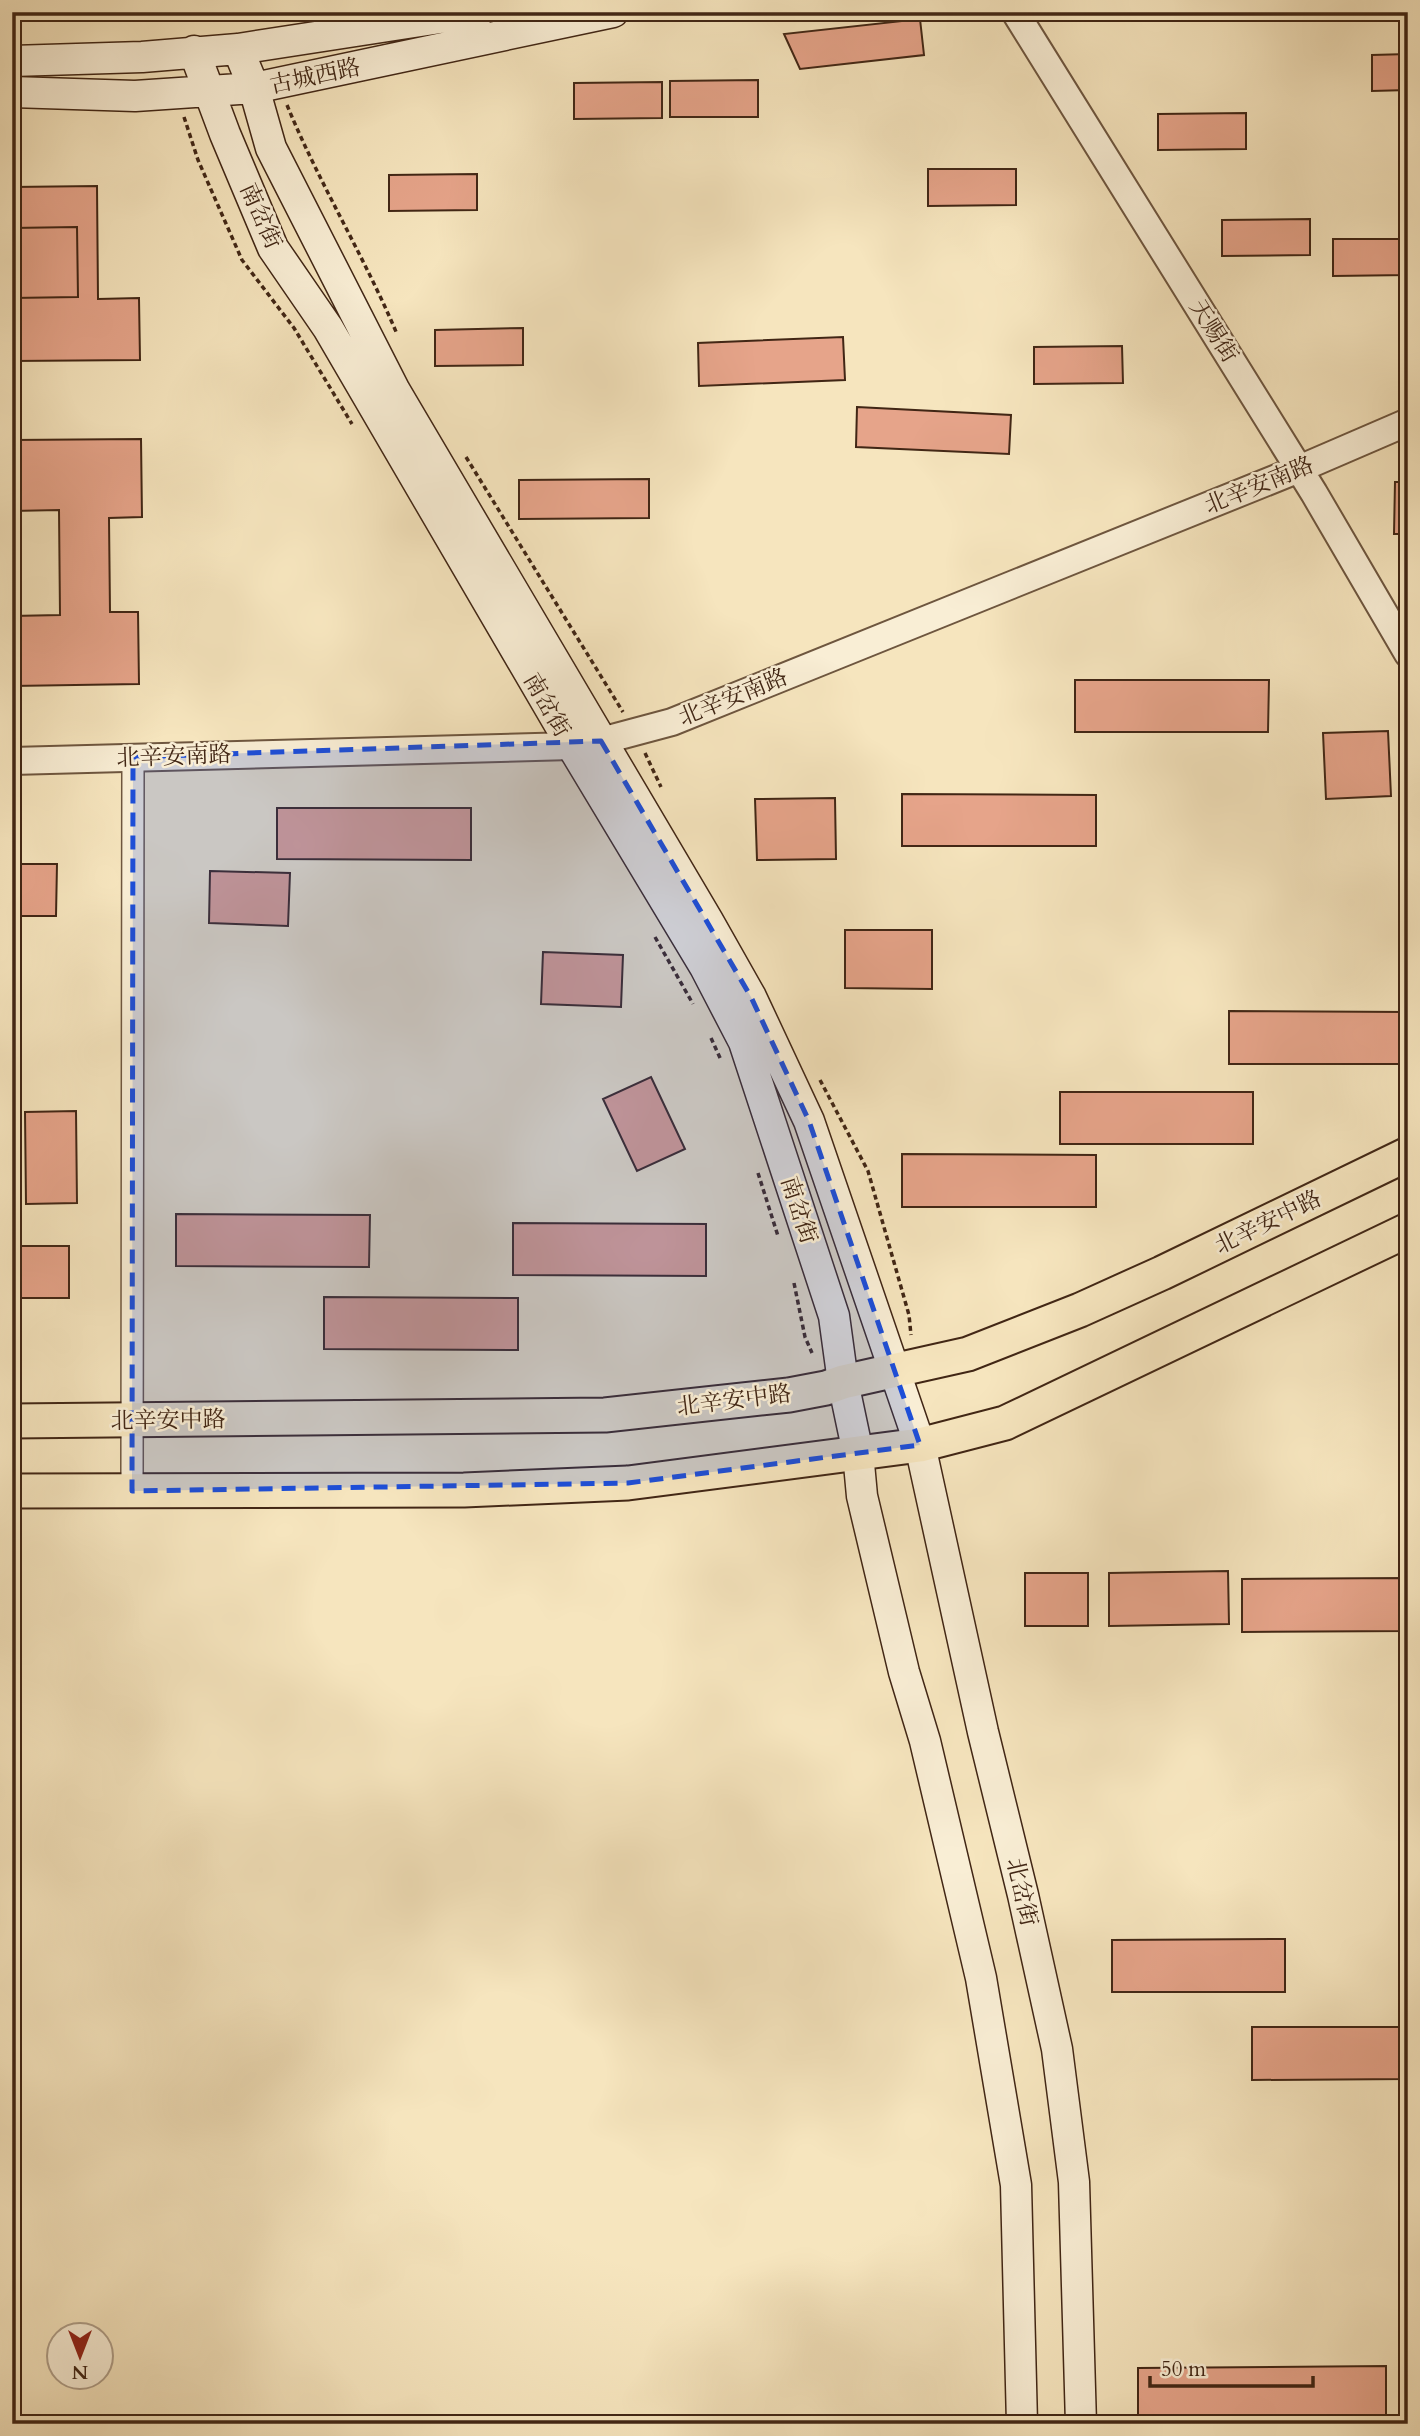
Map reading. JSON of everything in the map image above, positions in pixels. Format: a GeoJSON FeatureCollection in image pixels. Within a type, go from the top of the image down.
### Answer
{"type":"FeatureCollection","features":[{"type":"Feature","properties":{"kind":"main road","name":"古城西路"},"geometry":{"type":"LineString","coordinates":[[12,61],[142,57],[238,49],[479,12]]}},
{"type":"Feature","properties":{"kind":"main road","name":"古城西路"},"geometry":{"type":"LineString","coordinates":[[12,92],[135,96],[254,88],[613,12]]}},
{"type":"Feature","properties":{"kind":"main road","name":"南岔街"},"geometry":{"type":"LineString","coordinates":[[238,49],[254,88],[271,148],[395,391],[751,997],[809,1121],[895,1371]]}},
{"type":"Feature","properties":{"kind":"main road","name":"南岔街"},"geometry":{"type":"LineString","coordinates":[[194,51],[225,134],[273,248],[328,328],[572,746],[705,967],[744,1042],[834,1316],[843,1382]]}},
{"type":"Feature","properties":{"kind":"main road","name":"北辛安中路"},"geometry":{"type":"LineString","coordinates":[[12,1421],[605,1415],[789,1395],[826,1388],[968,1354],[1080,1310],[1408,1154]]}},
{"type":"Feature","properties":{"kind":"main road"},"geometry":{"type":"LineString","coordinates":[[12,1491],[464,1490],[628,1483],[920,1445],[1005,1423],[1408,1230]]}},
{"type":"Feature","properties":{"kind":"main road","name":"北岔街"},"geometry":{"type":"LineString","coordinates":[[895,1371],[920,1445],[1057,2049],[1074,2182],[1081,2424]]}},
{"type":"Feature","properties":{"kind":"main road"},"geometry":{"type":"LineString","coordinates":[[843,1382],[858,1453],[862,1496],[904,1672],[925,1741],[981,1978],[1008,2130],[1018,2208],[1022,2424]]}},
{"type":"Feature","properties":{"kind":"street","name":"天赐街"},"geometry":{"type":"LineString","coordinates":[[1015,12],[1299,469],[1408,653]]}},
{"type":"Feature","properties":{"kind":"street","name":"北辛安南路"},"geometry":{"type":"LineString","coordinates":[[12,761],[572,746],[601,741],[672,722],[1299,469],[1408,422]]}},
{"type":"Feature","properties":{"kind":"street"},"geometry":{"type":"LineString","coordinates":[[132,757],[132,1491]]}},
{"type":"Feature","properties":{"kind":"highlighted area"},"geometry":{"type":"Polygon","coordinates":[[[601,741],[751,997],[809,1121],[920,1445],[628,1483],[132,1491],[133,757],[601,741]]]}},
{"type":"Feature","properties":{"kind":"building"},"geometry":{"type":"Polygon","coordinates":[[[1084,12],[1173,12],[1173,15],[1084,16],[1084,12]]]}},
{"type":"Feature","properties":{"kind":"building"},"geometry":{"type":"Polygon","coordinates":[[[920,19],[924,55],[800,69],[784,34],[920,19]]]}},
{"type":"Feature","properties":{"kind":"building"},"geometry":{"type":"Polygon","coordinates":[[[1408,54],[1408,90],[1372,91],[1372,55],[1408,54]]]}},
{"type":"Feature","properties":{"kind":"building"},"geometry":{"type":"Polygon","coordinates":[[[758,80],[758,117],[670,117],[670,81],[758,80]]]}},
{"type":"Feature","properties":{"kind":"building"},"geometry":{"type":"Polygon","coordinates":[[[662,82],[662,118],[574,119],[574,83],[662,82]]]}},
{"type":"Feature","properties":{"kind":"building"},"geometry":{"type":"Polygon","coordinates":[[[1246,113],[1246,149],[1158,150],[1158,114],[1246,113]]]}},
{"type":"Feature","properties":{"kind":"building"},"geometry":{"type":"Polygon","coordinates":[[[928,169],[1016,169],[1016,205],[928,206],[928,169]]]}},
{"type":"Feature","properties":{"kind":"building"},"geometry":{"type":"Polygon","coordinates":[[[477,174],[477,210],[389,211],[389,175],[477,174]]]}},
{"type":"Feature","properties":{"kind":"building"},"geometry":{"type":"Polygon","coordinates":[[[97,186],[98,299],[139,298],[140,360],[12,361],[12,187],[97,186]]]}},
{"type":"Feature","properties":{"kind":"building"},"geometry":{"type":"Polygon","coordinates":[[[1310,219],[1310,255],[1222,256],[1222,220],[1310,219]]]}},
{"type":"Feature","properties":{"kind":"building"},"geometry":{"type":"Polygon","coordinates":[[[77,227],[78,297],[12,298],[12,228],[77,227]]]}},
{"type":"Feature","properties":{"kind":"building"},"geometry":{"type":"Polygon","coordinates":[[[1333,239],[1408,239],[1408,275],[1333,276],[1333,239]]]}},
{"type":"Feature","properties":{"kind":"building"},"geometry":{"type":"Polygon","coordinates":[[[523,328],[523,365],[435,366],[435,330],[523,328]]]}},
{"type":"Feature","properties":{"kind":"building"},"geometry":{"type":"Polygon","coordinates":[[[843,337],[845,380],[699,386],[698,343],[843,337]]]}},
{"type":"Feature","properties":{"kind":"building"},"geometry":{"type":"Polygon","coordinates":[[[1122,346],[1123,383],[1034,384],[1034,347],[1122,346]]]}},
{"type":"Feature","properties":{"kind":"building"},"geometry":{"type":"Polygon","coordinates":[[[857,407],[1011,415],[1009,454],[856,447],[857,407]]]}},
{"type":"Feature","properties":{"kind":"building"},"geometry":{"type":"Polygon","coordinates":[[[141,439],[142,517],[109,518],[110,612],[138,612],[139,684],[12,686],[12,616],[60,615],[59,510],[12,511],[12,440],[141,439]]]}},
{"type":"Feature","properties":{"kind":"building"},"geometry":{"type":"Polygon","coordinates":[[[649,479],[649,518],[519,519],[519,480],[649,479]]]}},
{"type":"Feature","properties":{"kind":"building"},"geometry":{"type":"Polygon","coordinates":[[[1395,482],[1408,482],[1408,534],[1394,534],[1395,482]]]}},
{"type":"Feature","properties":{"kind":"building"},"geometry":{"type":"Polygon","coordinates":[[[1075,680],[1269,680],[1268,732],[1075,732],[1075,680]]]}},
{"type":"Feature","properties":{"kind":"building"},"geometry":{"type":"Polygon","coordinates":[[[1388,731],[1391,796],[1326,799],[1323,733],[1388,731]]]}},
{"type":"Feature","properties":{"kind":"building"},"geometry":{"type":"Polygon","coordinates":[[[902,794],[1096,795],[1096,846],[902,846],[902,794]]]}},
{"type":"Feature","properties":{"kind":"building"},"geometry":{"type":"Polygon","coordinates":[[[835,798],[836,859],[757,860],[755,799],[835,798]]]}},
{"type":"Feature","properties":{"kind":"building"},"geometry":{"type":"Polygon","coordinates":[[[277,808],[471,808],[471,860],[277,859],[277,808]]]}},
{"type":"Feature","properties":{"kind":"building"},"geometry":{"type":"Polygon","coordinates":[[[12,864],[57,864],[56,916],[12,916],[12,864]]]}},
{"type":"Feature","properties":{"kind":"building"},"geometry":{"type":"Polygon","coordinates":[[[210,871],[290,873],[288,926],[209,923],[210,871]]]}},
{"type":"Feature","properties":{"kind":"building"},"geometry":{"type":"Polygon","coordinates":[[[1405,908],[1408,908],[1408,980],[1405,980],[1405,908]]]}},
{"type":"Feature","properties":{"kind":"building"},"geometry":{"type":"Polygon","coordinates":[[[845,930],[932,930],[932,989],[845,988],[845,930]]]}},
{"type":"Feature","properties":{"kind":"building"},"geometry":{"type":"Polygon","coordinates":[[[543,952],[623,955],[621,1007],[541,1004],[543,952]]]}},
{"type":"Feature","properties":{"kind":"building"},"geometry":{"type":"Polygon","coordinates":[[[1229,1011],[1408,1012],[1408,1064],[1229,1064],[1229,1011]]]}},
{"type":"Feature","properties":{"kind":"building"},"geometry":{"type":"Polygon","coordinates":[[[651,1077],[685,1149],[637,1171],[603,1099],[651,1077]]]}},
{"type":"Feature","properties":{"kind":"building"},"geometry":{"type":"Polygon","coordinates":[[[1060,1092],[1253,1092],[1253,1144],[1060,1144],[1060,1092]]]}},
{"type":"Feature","properties":{"kind":"building"},"geometry":{"type":"Polygon","coordinates":[[[76,1111],[77,1203],[26,1204],[25,1112],[76,1111]]]}},
{"type":"Feature","properties":{"kind":"building"},"geometry":{"type":"Polygon","coordinates":[[[902,1154],[1096,1155],[1096,1207],[902,1207],[902,1154]]]}},
{"type":"Feature","properties":{"kind":"building"},"geometry":{"type":"Polygon","coordinates":[[[176,1214],[370,1215],[369,1267],[176,1266],[176,1214]]]}},
{"type":"Feature","properties":{"kind":"building"},"geometry":{"type":"Polygon","coordinates":[[[513,1223],[706,1224],[706,1276],[513,1275],[513,1223]]]}},
{"type":"Feature","properties":{"kind":"building"},"geometry":{"type":"Polygon","coordinates":[[[12,1246],[69,1246],[69,1298],[12,1298],[12,1246]]]}},
{"type":"Feature","properties":{"kind":"building"},"geometry":{"type":"Polygon","coordinates":[[[324,1297],[518,1298],[518,1350],[324,1349],[324,1297]]]}},
{"type":"Feature","properties":{"kind":"building"},"geometry":{"type":"Polygon","coordinates":[[[1228,1571],[1229,1624],[1109,1626],[1109,1573],[1228,1571]]]}},
{"type":"Feature","properties":{"kind":"building"},"geometry":{"type":"Polygon","coordinates":[[[1025,1573],[1088,1573],[1088,1626],[1025,1626],[1025,1573]]]}},
{"type":"Feature","properties":{"kind":"building"},"geometry":{"type":"Polygon","coordinates":[[[1408,1578],[1408,1631],[1242,1632],[1242,1579],[1408,1578]]]}},
{"type":"Feature","properties":{"kind":"building"},"geometry":{"type":"Polygon","coordinates":[[[1285,1939],[1285,1992],[1112,1992],[1112,1940],[1285,1939]]]}},
{"type":"Feature","properties":{"kind":"building"},"geometry":{"type":"Polygon","coordinates":[[[1252,2027],[1408,2027],[1408,2079],[1252,2080],[1252,2027]]]}},
{"type":"Feature","properties":{"kind":"building"},"geometry":{"type":"Polygon","coordinates":[[[1386,2366],[1386,2420],[1138,2420],[1138,2368],[1386,2366]]]}}]}
